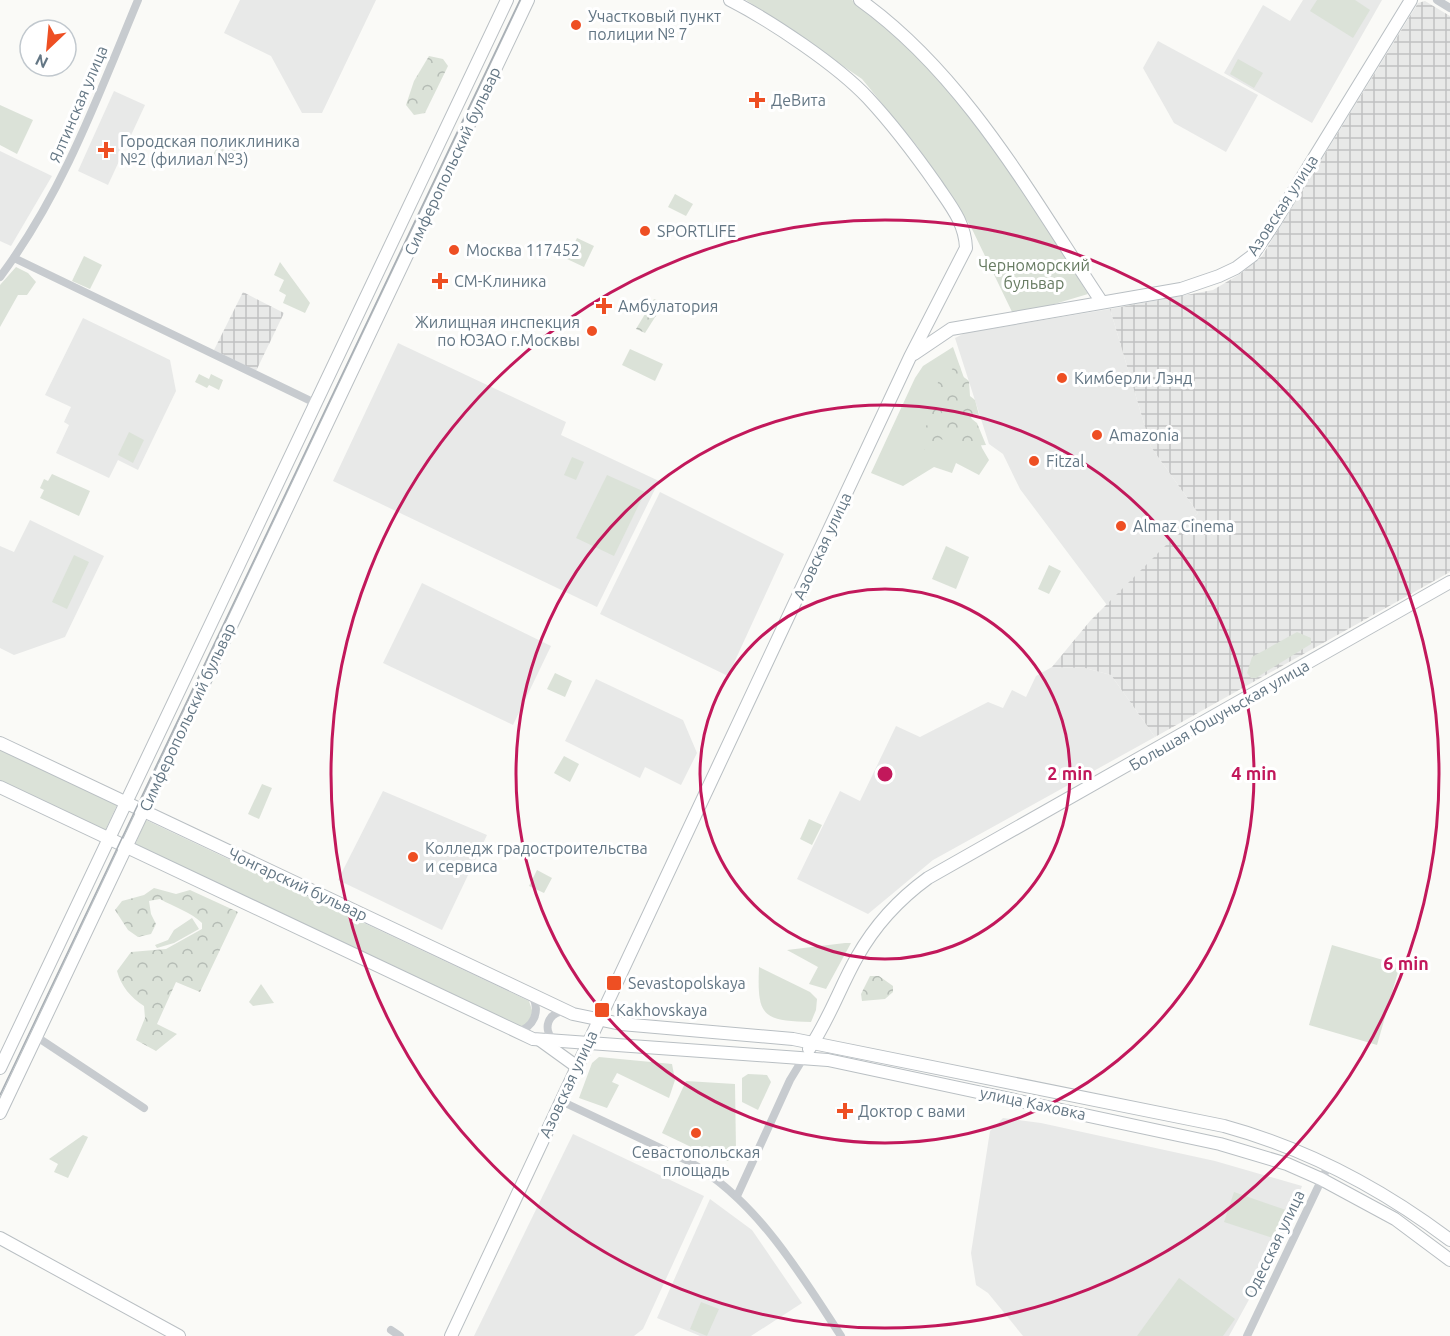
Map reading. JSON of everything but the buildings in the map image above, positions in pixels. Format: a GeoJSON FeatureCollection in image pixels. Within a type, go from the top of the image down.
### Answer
{"type":"FeatureCollection","features":[{"type":"Feature","properties":{"kind":"main road","name":"Симферопольский бульвар"},"geometry":{"type":"LineString","coordinates":[[0,1068],[507,0]]}},
{"type":"Feature","properties":{"kind":"main road","name":"Симферопольский бульвар"},"geometry":{"type":"LineString","coordinates":[[0,1113],[528,0]]}},
{"type":"Feature","properties":{"kind":"main road"},"geometry":{"type":"LineString","coordinates":[[730,0],[800,45],[855,86],[913,151],[965,230],[966,248],[910,357]]}},
{"type":"Feature","properties":{"kind":"main road"},"geometry":{"type":"LineString","coordinates":[[860,0],[876,11],[945,78],[1002,153],[1101,301]]}},
{"type":"Feature","properties":{"kind":"main road","name":"Азовская улица"},"geometry":{"type":"LineString","coordinates":[[451,1336],[910,357],[951,329],[1101,301],[1181,289],[1234,269],[1252,256],[1411,0]]}},
{"type":"Feature","properties":{"kind":"main road"},"geometry":{"type":"LineString","coordinates":[[939,303],[940,319],[951,329]]}},
{"type":"Feature","properties":{"kind":"main road"},"geometry":{"type":"LineString","coordinates":[[357,313],[376,322]]}},
{"type":"Feature","properties":{"kind":"main road","name":"Большая Юшуньская улица"},"geometry":{"type":"LineString","coordinates":[[804,1057],[868,939],[898,902],[928,878],[1450,582]]}},
{"type":"Feature","properties":{"kind":"main road","name":"Чонгарский бульвар"},"geometry":{"type":"LineString","coordinates":[[0,743],[533,997],[597,1021]]}},
{"type":"Feature","properties":{"kind":"main road"},"geometry":{"type":"LineString","coordinates":[[0,787],[517,1032],[540,1040],[555,1042],[588,1041]]}},
{"type":"Feature","properties":{"kind":"main road","name":"улица Каховка"},"geometry":{"type":"LineString","coordinates":[[597,1021],[766,1036],[813,1043],[1224,1126],[1258,1135],[1329,1164],[1409,1210],[1450,1240]]}},
{"type":"Feature","properties":{"kind":"main road"},"geometry":{"type":"LineString","coordinates":[[540,1040],[576,1066]]}},
{"type":"Feature","properties":{"kind":"main road","name":"улица Каховка"},"geometry":{"type":"LineString","coordinates":[[588,1041],[804,1057],[839,1062],[1220,1144],[1287,1164],[1322,1179],[1395,1219],[1450,1260]]}},
{"type":"Feature","properties":{"kind":"main road"},"geometry":{"type":"LineString","coordinates":[[0,1238],[179,1336]]}},
{"type":"Feature","properties":{"kind":"street","name":"Ялтинская улица"},"geometry":{"type":"LineString","coordinates":[[0,277],[27,240],[65,173],[138,0]]}},
{"type":"Feature","properties":{"kind":"street"},"geometry":{"type":"LineString","coordinates":[[1437,0],[1450,8]]}},
{"type":"Feature","properties":{"kind":"street"},"geometry":{"type":"LineString","coordinates":[[14,258],[315,403]]}},
{"type":"Feature","properties":{"kind":"street"},"geometry":{"type":"LineString","coordinates":[[517,1032],[527,1027],[534,1018],[536,1008],[533,997]]}},
{"type":"Feature","properties":{"kind":"street"},"geometry":{"type":"LineString","coordinates":[[555,1042],[549,1035],[548,1021],[554,1014],[567,1011]]}},
{"type":"Feature","properties":{"kind":"street"},"geometry":{"type":"LineString","coordinates":[[37,1037],[144,1108]]}},
{"type":"Feature","properties":{"kind":"street"},"geometry":{"type":"LineString","coordinates":[[737,1196],[790,1080],[804,1057]]}},
{"type":"Feature","properties":{"kind":"street"},"geometry":{"type":"LineString","coordinates":[[561,1101],[688,1161],[708,1173],[737,1196],[766,1228],[841,1336]]}},
{"type":"Feature","properties":{"kind":"street","name":"Одесская улица"},"geometry":{"type":"LineString","coordinates":[[1247,1336],[1329,1164]]}},
{"type":"Feature","properties":{"kind":"street"},"geometry":{"type":"LineString","coordinates":[[391,1330],[400,1336]]}},
{"type":"Feature","properties":{"kind":"shaded area"},"geometry":{"type":"Polygon","coordinates":[[[240,0],[376,0],[322,113],[302,113],[271,56],[224,33],[240,0]]]}},
{"type":"Feature","properties":{"kind":"shaded area"},"geometry":{"type":"Polygon","coordinates":[[[1303,0],[1382,0],[1312,123],[1224,73],[1263,5],[1290,21],[1303,0]]]}},
{"type":"Feature","properties":{"kind":"shaded area"},"geometry":{"type":"Polygon","coordinates":[[[1425,1],[1450,16],[1450,572],[1155,737],[1111,675],[1085,668],[1052,667],[1090,621],[1198,513],[1151,447],[1110,309],[1213,290],[1240,274],[1262,256],[1418,3],[1425,1]]]}},
{"type":"Feature","properties":{"kind":"shaded area"},"geometry":{"type":"Polygon","coordinates":[[[1158,41],[1258,95],[1226,152],[1174,123],[1143,68],[1158,41]]]}},
{"type":"Feature","properties":{"kind":"shaded area","name":"Городская поликлиника №2 (филиал №3)"},"geometry":{"type":"Polygon","coordinates":[[[114,91],[145,105],[108,185],[78,171],[114,91]]]}},
{"type":"Feature","properties":{"kind":"shaded area"},"geometry":{"type":"Polygon","coordinates":[[[0,151],[52,176],[11,246],[0,241],[0,151]]]}},
{"type":"Feature","properties":{"kind":"shaded area"},"geometry":{"type":"Polygon","coordinates":[[[243,292],[284,313],[256,371],[214,350],[243,292]]]}},
{"type":"Feature","properties":{"kind":"shaded area"},"geometry":{"type":"Polygon","coordinates":[[[1110,309],[1151,447],[1198,513],[1107,605],[1020,489],[1003,454],[989,444],[955,338],[965,333],[1110,309]]]}},
{"type":"Feature","properties":{"kind":"shaded area"},"geometry":{"type":"Polygon","coordinates":[[[83,318],[170,360],[176,391],[138,470],[118,460],[109,478],[56,453],[69,425],[64,422],[71,407],[45,395],[83,318]]]}},
{"type":"Feature","properties":{"kind":"shaded area"},"geometry":{"type":"Polygon","coordinates":[[[398,343],[566,422],[561,435],[659,481],[597,607],[333,481],[398,343]]]}},
{"type":"Feature","properties":{"kind":"shaded area"},"geometry":{"type":"Polygon","coordinates":[[[660,492],[784,554],[728,676],[600,614],[660,492]]]}},
{"type":"Feature","properties":{"kind":"shaded area"},"geometry":{"type":"Polygon","coordinates":[[[30,520],[104,556],[65,637],[14,655],[0,648],[0,546],[14,552],[30,520]]]}},
{"type":"Feature","properties":{"kind":"shaded area"},"geometry":{"type":"Polygon","coordinates":[[[422,583],[551,646],[513,725],[383,663],[422,583]]]}},
{"type":"Feature","properties":{"kind":"shaded area"},"geometry":{"type":"Polygon","coordinates":[[[1052,667],[1085,668],[1111,675],[1155,737],[933,860],[868,914],[797,879],[840,791],[860,801],[896,726],[920,737],[988,702],[1003,708],[1012,690],[1026,697],[1036,676],[1052,667]]]}},
{"type":"Feature","properties":{"kind":"shaded area"},"geometry":{"type":"Polygon","coordinates":[[[596,679],[683,720],[697,753],[681,785],[645,767],[640,778],[565,741],[596,679]]]}},
{"type":"Feature","properties":{"kind":"shaded area","name":"Колледж градостроительства и сервиса"},"geometry":{"type":"Polygon","coordinates":[[[383,791],[487,835],[442,930],[338,880],[383,791]]]}},
{"type":"Feature","properties":{"kind":"shaded area"},"geometry":{"type":"Polygon","coordinates":[[[1003,1118],[1041,1123],[1215,1161],[1302,1186],[1279,1245],[1229,1336],[1023,1336],[988,1293],[976,1285],[971,1253],[990,1131],[1003,1118]]]}},
{"type":"Feature","properties":{"kind":"shaded area"},"geometry":{"type":"Polygon","coordinates":[[[573,1134],[704,1196],[643,1329],[634,1336],[474,1336],[573,1134]]]}},
{"type":"Feature","properties":{"kind":"shaded area"},"geometry":{"type":"Polygon","coordinates":[[[710,1199],[752,1230],[802,1303],[751,1336],[700,1336],[657,1318],[710,1199]]]}},
{"type":"Feature","properties":{"kind":"green space","name":"Черноморский бульвар"},"geometry":{"type":"Polygon","coordinates":[[[746,0],[852,0],[874,15],[942,81],[1000,154],[1088,294],[1014,316],[971,227],[917,146],[862,79],[746,0]]]}},
{"type":"Feature","properties":{"kind":"green space"},"geometry":{"type":"Polygon","coordinates":[[[1317,0],[1355,0],[1370,10],[1353,38],[1310,11],[1317,0]]]}},
{"type":"Feature","properties":{"kind":"green space"},"geometry":{"type":"Polygon","coordinates":[[[429,56],[443,59],[448,66],[425,113],[414,115],[406,105],[414,81],[429,56]]]}},
{"type":"Feature","properties":{"kind":"green space"},"geometry":{"type":"Polygon","coordinates":[[[1238,59],[1263,73],[1254,88],[1230,74],[1238,59]]]}},
{"type":"Feature","properties":{"kind":"green space"},"geometry":{"type":"Polygon","coordinates":[[[0,105],[33,120],[17,154],[0,145],[0,105]]]}},
{"type":"Feature","properties":{"kind":"green space"},"geometry":{"type":"Polygon","coordinates":[[[222,137],[247,149],[238,167],[213,155],[222,137]]]}},
{"type":"Feature","properties":{"kind":"green space"},"geometry":{"type":"Polygon","coordinates":[[[675,194],[693,204],[686,216],[668,207],[675,194]]]}},
{"type":"Feature","properties":{"kind":"green space"},"geometry":{"type":"Polygon","coordinates":[[[577,238],[594,246],[584,267],[567,259],[577,238]]]}},
{"type":"Feature","properties":{"kind":"green space"},"geometry":{"type":"Polygon","coordinates":[[[84,256],[102,265],[90,289],[72,281],[84,256]]]}},
{"type":"Feature","properties":{"kind":"green space"},"geometry":{"type":"Polygon","coordinates":[[[280,262],[310,303],[305,313],[283,303],[286,295],[279,291],[284,280],[274,275],[280,262]]]}},
{"type":"Feature","properties":{"kind":"green space"},"geometry":{"type":"Polygon","coordinates":[[[16,267],[28,273],[36,282],[27,295],[18,295],[0,327],[0,285],[16,267]]]}},
{"type":"Feature","properties":{"kind":"green space"},"geometry":{"type":"Polygon","coordinates":[[[654,299],[664,303],[645,333],[636,329],[654,299]]]}},
{"type":"Feature","properties":{"kind":"green space"},"geometry":{"type":"Polygon","coordinates":[[[953,347],[969,392],[964,397],[982,448],[989,460],[979,475],[956,463],[952,473],[934,467],[903,486],[871,473],[915,378],[923,366],[953,347]]]}},
{"type":"Feature","properties":{"kind":"green space"},"geometry":{"type":"Polygon","coordinates":[[[630,349],[663,364],[655,381],[622,365],[630,349]]]}},
{"type":"Feature","properties":{"kind":"green space"},"geometry":{"type":"Polygon","coordinates":[[[954,365],[960,366],[961,375],[969,381],[970,396],[975,400],[979,415],[963,412],[956,415],[946,410],[940,414],[939,421],[943,422],[952,417],[963,419],[968,416],[977,423],[986,445],[956,447],[939,438],[925,450],[916,442],[915,435],[928,423],[938,381],[950,374],[954,365]]]}},
{"type":"Feature","properties":{"kind":"green space"},"geometry":{"type":"Polygon","coordinates":[[[199,374],[209,379],[211,374],[223,380],[219,390],[209,385],[207,388],[195,382],[199,374]]]}},
{"type":"Feature","properties":{"kind":"green space"},"geometry":{"type":"Polygon","coordinates":[[[129,432],[144,440],[133,463],[118,455],[129,432]]]}},
{"type":"Feature","properties":{"kind":"green space"},"geometry":{"type":"Polygon","coordinates":[[[572,457],[584,462],[576,480],[564,475],[572,457]]]}},
{"type":"Feature","properties":{"kind":"green space"},"geometry":{"type":"Polygon","coordinates":[[[52,474],[90,491],[79,516],[40,498],[44,490],[40,488],[44,479],[48,481],[52,474]]]}},
{"type":"Feature","properties":{"kind":"green space"},"geometry":{"type":"Polygon","coordinates":[[[607,475],[645,492],[614,556],[576,538],[607,475]]]}},
{"type":"Feature","properties":{"kind":"green space"},"geometry":{"type":"Polygon","coordinates":[[[946,546],[969,557],[956,589],[932,579],[946,546]]]}},
{"type":"Feature","properties":{"kind":"green space"},"geometry":{"type":"Polygon","coordinates":[[[74,555],[89,562],[67,609],[52,602],[74,555]]]}},
{"type":"Feature","properties":{"kind":"green space"},"geometry":{"type":"Polygon","coordinates":[[[1049,565],[1061,571],[1049,594],[1038,589],[1049,565]]]}},
{"type":"Feature","properties":{"kind":"green space"},"geometry":{"type":"Polygon","coordinates":[[[1297,632],[1311,638],[1311,644],[1256,678],[1251,678],[1247,673],[1252,657],[1297,632]]]}},
{"type":"Feature","properties":{"kind":"green space"},"geometry":{"type":"Polygon","coordinates":[[[555,673],[572,681],[565,697],[547,689],[555,673]]]}},
{"type":"Feature","properties":{"kind":"green space"},"geometry":{"type":"Polygon","coordinates":[[[0,750],[117,805],[104,833],[0,783],[0,750]]]}},
{"type":"Feature","properties":{"kind":"green space"},"geometry":{"type":"Polygon","coordinates":[[[564,756],[579,764],[570,782],[554,773],[564,756]]]}},
{"type":"Feature","properties":{"kind":"green space"},"geometry":{"type":"Polygon","coordinates":[[[262,784],[272,788],[259,819],[248,814],[262,784]]]}},
{"type":"Feature","properties":{"kind":"green space"},"geometry":{"type":"Polygon","coordinates":[[[809,819],[822,825],[812,845],[800,839],[809,819]]]}},
{"type":"Feature","properties":{"kind":"green space"},"geometry":{"type":"Polygon","coordinates":[[[146,820],[529,1001],[533,1013],[527,1024],[516,1029],[134,847],[146,820]]]}},
{"type":"Feature","properties":{"kind":"green space"},"geometry":{"type":"Polygon","coordinates":[[[537,870],[552,878],[544,893],[529,886],[537,870]]]}},
{"type":"Feature","properties":{"kind":"green space"},"geometry":{"type":"Polygon","coordinates":[[[154,888],[176,894],[190,890],[238,912],[200,992],[176,982],[157,1024],[177,1034],[156,1051],[136,1040],[145,1018],[144,1006],[127,991],[117,971],[131,952],[166,949],[202,929],[202,923],[160,899],[149,901],[151,914],[156,924],[151,934],[138,937],[128,930],[115,910],[122,901],[144,895],[154,888]]]}},
{"type":"Feature","properties":{"kind":"green space"},"geometry":{"type":"Polygon","coordinates":[[[192,918],[199,929],[174,943],[157,948],[155,945],[168,940],[174,930],[192,918]]]}},
{"type":"Feature","properties":{"kind":"green space"},"geometry":{"type":"Polygon","coordinates":[[[851,943],[826,989],[809,984],[818,967],[787,950],[851,943]]]}},
{"type":"Feature","properties":{"kind":"green space"},"geometry":{"type":"Polygon","coordinates":[[[1332,945],[1400,965],[1377,1045],[1309,1025],[1332,945]]]}},
{"type":"Feature","properties":{"kind":"green space"},"geometry":{"type":"Polygon","coordinates":[[[759,967],[810,992],[817,999],[816,1010],[811,1022],[782,1020],[766,1013],[759,996],[759,967]]]}},
{"type":"Feature","properties":{"kind":"green space"},"geometry":{"type":"Polygon","coordinates":[[[870,976],[879,976],[893,986],[893,992],[885,999],[862,1001],[861,994],[870,976]]]}},
{"type":"Feature","properties":{"kind":"green space"},"geometry":{"type":"Polygon","coordinates":[[[261,984],[274,1003],[253,1006],[249,1002],[261,984]]]}},
{"type":"Feature","properties":{"kind":"green space"},"geometry":{"type":"Polygon","coordinates":[[[599,1057],[672,1064],[675,1080],[669,1098],[617,1073],[612,1082],[619,1085],[607,1108],[579,1098],[592,1063],[599,1057]]]}},
{"type":"Feature","properties":{"kind":"green space"},"geometry":{"type":"Polygon","coordinates":[[[748,1074],[767,1075],[771,1082],[758,1110],[742,1102],[742,1078],[748,1074]]]}},
{"type":"Feature","properties":{"kind":"green space"},"geometry":{"type":"Polygon","coordinates":[[[686,1081],[735,1084],[736,1150],[728,1161],[718,1160],[662,1133],[686,1081]]]}},
{"type":"Feature","properties":{"kind":"green space"},"geometry":{"type":"Polygon","coordinates":[[[83,1135],[88,1137],[68,1178],[54,1172],[58,1164],[49,1159],[83,1135]]]}},
{"type":"Feature","properties":{"kind":"green space"},"geometry":{"type":"Polygon","coordinates":[[[1234,1192],[1289,1211],[1279,1240],[1224,1222],[1234,1192]]]}},
{"type":"Feature","properties":{"kind":"green space"},"geometry":{"type":"Polygon","coordinates":[[[1179,1278],[1235,1319],[1223,1336],[1137,1336],[1179,1278]]]}},
{"type":"Feature","properties":{"kind":"green space"},"geometry":{"type":"Polygon","coordinates":[[[701,1302],[719,1309],[707,1336],[690,1329],[701,1302]]]}},
{"type":"Feature","properties":{"kind":"tram line"},"geometry":{"type":"LineString","coordinates":[[0,1095],[520,0]]}},
{"type":"Feature","properties":{"kind":"place","name":"Участковый пункт полиции № 7"},"geometry":{"type":"Point","coordinates":[576,25]}},
{"type":"Feature","properties":{"kind":"place","name":"ДеВита"},"geometry":{"type":"Point","coordinates":[757,100]}},
{"type":"Feature","properties":{"kind":"place","name":"Городская поликлиника №2 (филиал №3)"},"geometry":{"type":"Point","coordinates":[106,150]}},
{"type":"Feature","properties":{"kind":"place","name":"SPORTLIFE"},"geometry":{"type":"Point","coordinates":[645,231]}},
{"type":"Feature","properties":{"kind":"place","name":"Москва 117452"},"geometry":{"type":"Point","coordinates":[454,250]}},
{"type":"Feature","properties":{"kind":"place","name":"СМ-Клиника"},"geometry":{"type":"Point","coordinates":[440,281]}},
{"type":"Feature","properties":{"kind":"place","name":"Амбулатория"},"geometry":{"type":"Point","coordinates":[604,306]}},
{"type":"Feature","properties":{"kind":"place","name":"Жилищная инспекция по ЮЗАО г.Москвы"},"geometry":{"type":"Point","coordinates":[592,331]}},
{"type":"Feature","properties":{"kind":"place","name":"Кимберли Лэнд"},"geometry":{"type":"Point","coordinates":[1062,378]}},
{"type":"Feature","properties":{"kind":"place","name":"Amazonia"},"geometry":{"type":"Point","coordinates":[1097,435]}},
{"type":"Feature","properties":{"kind":"place","name":"Fitzal"},"geometry":{"type":"Point","coordinates":[1034,461]}},
{"type":"Feature","properties":{"kind":"place","name":"Almaz Cinema"},"geometry":{"type":"Point","coordinates":[1121,526]}},
{"type":"Feature","properties":{"kind":"place","name":"Колледж градостроительства и сервиса"},"geometry":{"type":"Point","coordinates":[413,857]}},
{"type":"Feature","properties":{"kind":"place","name":"Sevastopolskaya"},"geometry":{"type":"Point","coordinates":[614,983]}},
{"type":"Feature","properties":{"kind":"place","name":"Kakhovskaya"},"geometry":{"type":"Point","coordinates":[602,1010]}},
{"type":"Feature","properties":{"kind":"place","name":"Доктор с вами"},"geometry":{"type":"Point","coordinates":[845,1111]}},
{"type":"Feature","properties":{"kind":"place","name":"Севастопольская площадь"},"geometry":{"type":"Point","coordinates":[696,1133]}}]}
